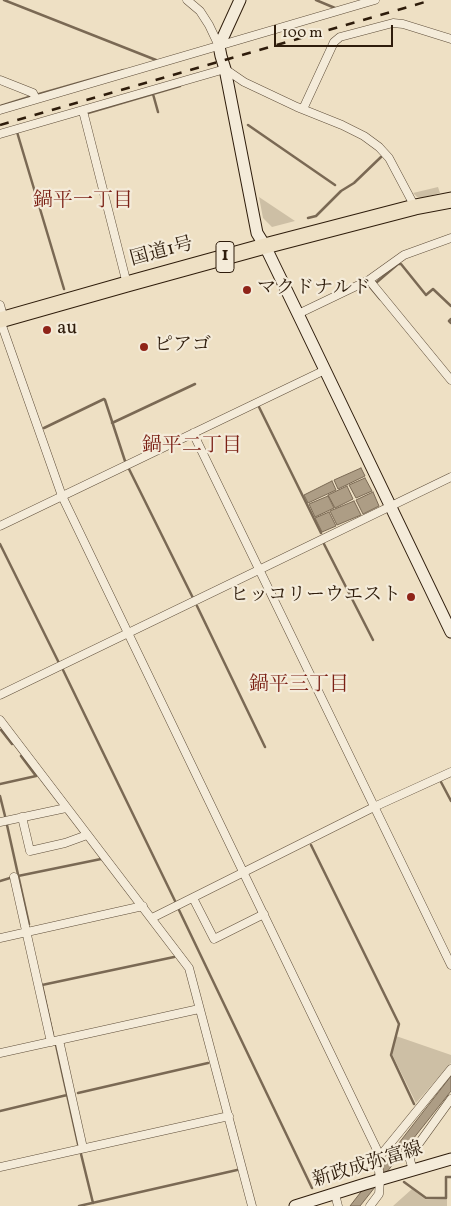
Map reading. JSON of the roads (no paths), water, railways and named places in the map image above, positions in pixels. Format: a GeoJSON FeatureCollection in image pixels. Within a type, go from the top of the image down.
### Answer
{"type":"FeatureCollection","features":[{"type":"Feature","properties":{"kind":"highway","name":"国道1号"},"geometry":{"type":"LineString","coordinates":[[1,316],[416,207],[451,200]]}},
{"type":"Feature","properties":{"kind":"street"},"geometry":{"type":"LineString","coordinates":[[187,0],[200,11],[219,46],[257,234],[265,246],[451,632]]}},
{"type":"Feature","properties":{"kind":"street"},"geometry":{"type":"LineString","coordinates":[[219,46],[240,0]]}},
{"type":"Feature","properties":{"kind":"street"},"geometry":{"type":"LineString","coordinates":[[0,110],[375,0]]}},
{"type":"Feature","properties":{"kind":"street"},"geometry":{"type":"LineString","coordinates":[[303,109],[334,42],[340,37],[393,23],[403,24],[451,39]]}},
{"type":"Feature","properties":{"kind":"street"},"geometry":{"type":"LineString","coordinates":[[225,69],[244,82],[350,128],[364,136],[379,147],[389,158],[416,207]]}},
{"type":"Feature","properties":{"kind":"street"},"geometry":{"type":"LineString","coordinates":[[0,134],[225,69]]}},
{"type":"Feature","properties":{"kind":"street"},"geometry":{"type":"LineString","coordinates":[[0,80],[34,93],[36,99]]}},
{"type":"Feature","properties":{"kind":"street"},"geometry":{"type":"LineString","coordinates":[[83,111],[127,284]]}},
{"type":"Feature","properties":{"kind":"street"},"geometry":{"type":"LineString","coordinates":[[298,314],[369,280],[404,255],[451,238]]}},
{"type":"Feature","properties":{"kind":"street"},"geometry":{"type":"LineString","coordinates":[[369,280],[451,380]]}},
{"type":"Feature","properties":{"kind":"street"},"geometry":{"type":"LineString","coordinates":[[1,316],[62,496],[380,1156]]}},
{"type":"Feature","properties":{"kind":"street"},"geometry":{"type":"LineString","coordinates":[[0,526],[325,370]]}},
{"type":"Feature","properties":{"kind":"street"},"geometry":{"type":"LineString","coordinates":[[193,433],[451,965]]}},
{"type":"Feature","properties":{"kind":"street"},"geometry":{"type":"LineString","coordinates":[[0,694],[451,477]]}},
{"type":"Feature","properties":{"kind":"street"},"geometry":{"type":"LineString","coordinates":[[1,722],[189,968],[252,1206]]}},
{"type":"Feature","properties":{"kind":"street"},"geometry":{"type":"LineString","coordinates":[[152,918],[374,807],[451,772]]}},
{"type":"Feature","properties":{"kind":"street"},"geometry":{"type":"LineString","coordinates":[[0,822],[66,808]]}},
{"type":"Feature","properties":{"kind":"street"},"geometry":{"type":"LineString","coordinates":[[22,817],[30,851],[65,843],[87,835]]}},
{"type":"Feature","properties":{"kind":"street"},"geometry":{"type":"LineString","coordinates":[[14,877],[26,932],[83,1148]]}},
{"type":"Feature","properties":{"kind":"street"},"geometry":{"type":"LineString","coordinates":[[193,898],[214,938],[264,914]]}},
{"type":"Feature","properties":{"kind":"street"},"geometry":{"type":"LineString","coordinates":[[0,938],[142,906]]}},
{"type":"Feature","properties":{"kind":"street"},"geometry":{"type":"LineString","coordinates":[[0,1053],[200,1009]]}},
{"type":"Feature","properties":{"kind":"street"},"geometry":{"type":"LineString","coordinates":[[370,1206],[376,1202],[379,1194],[382,1177],[378,1162],[380,1156],[451,1069]]}},
{"type":"Feature","properties":{"kind":"street"},"geometry":{"type":"LineString","coordinates":[[413,1170],[410,1160],[412,1153],[451,1099]]}},
{"type":"Feature","properties":{"kind":"street"},"geometry":{"type":"LineString","coordinates":[[0,1167],[229,1116]]}},
{"type":"Feature","properties":{"kind":"street","name":"新政成弥富線"},"geometry":{"type":"LineString","coordinates":[[295,1206],[382,1177],[451,1159]]}},
{"type":"Feature","properties":{"kind":"street"},"geometry":{"type":"LineString","coordinates":[[335,1194],[338,1206]]}},
{"type":"Feature","properties":{"kind":"waterway"},"geometry":{"type":"LineString","coordinates":[[4,0],[156,60]]}},
{"type":"Feature","properties":{"kind":"waterway"},"geometry":{"type":"LineString","coordinates":[[316,0],[335,8]]}},
{"type":"Feature","properties":{"kind":"waterway"},"geometry":{"type":"LineString","coordinates":[[39,94],[124,70]]}},
{"type":"Feature","properties":{"kind":"waterway"},"geometry":{"type":"LineString","coordinates":[[88,113],[180,86]]}},
{"type":"Feature","properties":{"kind":"waterway"},"geometry":{"type":"LineString","coordinates":[[153,94],[158,112]]}},
{"type":"Feature","properties":{"kind":"waterway"},"geometry":{"type":"LineString","coordinates":[[0,106],[29,97]]}},
{"type":"Feature","properties":{"kind":"waterway"},"geometry":{"type":"LineString","coordinates":[[248,125],[335,185]]}},
{"type":"Feature","properties":{"kind":"waterway"},"geometry":{"type":"LineString","coordinates":[[17,132],[64,289]]}},
{"type":"Feature","properties":{"kind":"waterway"},"geometry":{"type":"LineString","coordinates":[[308,218],[316,216],[341,191],[354,183],[381,157]]}},
{"type":"Feature","properties":{"kind":"waterway"},"geometry":{"type":"LineString","coordinates":[[377,282],[398,264],[401,264],[426,295],[433,289],[451,306]]}},
{"type":"Feature","properties":{"kind":"waterway"},"geometry":{"type":"LineString","coordinates":[[370,287],[380,299]]}},
{"type":"Feature","properties":{"kind":"waterway"},"geometry":{"type":"LineString","coordinates":[[451,319],[449,321],[451,323]]}},
{"type":"Feature","properties":{"kind":"waterway"},"geometry":{"type":"LineString","coordinates":[[112,423],[195,384]]}},
{"type":"Feature","properties":{"kind":"waterway"},"geometry":{"type":"LineString","coordinates":[[44,428],[104,399],[125,461]]}},
{"type":"Feature","properties":{"kind":"waterway"},"geometry":{"type":"LineString","coordinates":[[258,405],[321,533]]}},
{"type":"Feature","properties":{"kind":"waterway"},"geometry":{"type":"LineString","coordinates":[[129,469],[193,598]]}},
{"type":"Feature","properties":{"kind":"waterway"},"geometry":{"type":"LineString","coordinates":[[0,544],[59,663]]}},
{"type":"Feature","properties":{"kind":"waterway"},"geometry":{"type":"LineString","coordinates":[[324,544],[373,640]]}},
{"type":"Feature","properties":{"kind":"waterway"},"geometry":{"type":"LineString","coordinates":[[197,606],[265,747]]}},
{"type":"Feature","properties":{"kind":"waterway"},"geometry":{"type":"LineString","coordinates":[[63,670],[176,903]]}},
{"type":"Feature","properties":{"kind":"waterway"},"geometry":{"type":"LineString","coordinates":[[1,730],[12,744]]}},
{"type":"Feature","properties":{"kind":"waterway"},"geometry":{"type":"LineString","coordinates":[[0,784],[36,776],[21,756]]}},
{"type":"Feature","properties":{"kind":"waterway"},"geometry":{"type":"LineString","coordinates":[[441,782],[451,801]]}},
{"type":"Feature","properties":{"kind":"waterway"},"geometry":{"type":"LineString","coordinates":[[0,796],[5,816]]}},
{"type":"Feature","properties":{"kind":"waterway"},"geometry":{"type":"LineString","coordinates":[[7,825],[29,924]]}},
{"type":"Feature","properties":{"kind":"waterway"},"geometry":{"type":"LineString","coordinates":[[311,845],[399,1024],[391,1055],[414,1104]]}},
{"type":"Feature","properties":{"kind":"waterway"},"geometry":{"type":"LineString","coordinates":[[18,876],[101,859]]}},
{"type":"Feature","properties":{"kind":"waterway"},"geometry":{"type":"LineString","coordinates":[[0,881],[10,878]]}},
{"type":"Feature","properties":{"kind":"waterway"},"geometry":{"type":"LineString","coordinates":[[179,910],[312,1188]]}},
{"type":"Feature","properties":{"kind":"waterway"},"geometry":{"type":"LineString","coordinates":[[42,985],[174,957]]}},
{"type":"Feature","properties":{"kind":"waterway"},"geometry":{"type":"LineString","coordinates":[[42,985],[53,1035]]}},
{"type":"Feature","properties":{"kind":"waterway"},"geometry":{"type":"LineString","coordinates":[[56,1045],[78,1144]]}},
{"type":"Feature","properties":{"kind":"waterway"},"geometry":{"type":"LineString","coordinates":[[78,1093],[208,1063]]}},
{"type":"Feature","properties":{"kind":"waterway"},"geometry":{"type":"LineString","coordinates":[[0,1111],[67,1095]]}},
{"type":"Feature","properties":{"kind":"waterway"},"geometry":{"type":"LineString","coordinates":[[81,1154],[93,1203]]}},
{"type":"Feature","properties":{"kind":"waterway"},"geometry":{"type":"LineString","coordinates":[[79,1206],[237,1170]]}},
{"type":"Feature","properties":{"kind":"waterway"},"geometry":{"type":"LineString","coordinates":[[404,1182],[426,1198],[446,1198],[446,1177],[451,1177]]}},
{"type":"Feature","properties":{"kind":"railway"},"geometry":{"type":"LineString","coordinates":[[0,125],[432,0]]}},
{"type":"Feature","properties":{"kind":"place","name":"マクドナルド"},"geometry":{"type":"Point","coordinates":[247,290]}},
{"type":"Feature","properties":{"kind":"place","name":"au"},"geometry":{"type":"Point","coordinates":[47,330]}},
{"type":"Feature","properties":{"kind":"place","name":"ピアゴ"},"geometry":{"type":"Point","coordinates":[144,347]}},
{"type":"Feature","properties":{"kind":"place","name":"ヒッコリーウエスト"},"geometry":{"type":"Point","coordinates":[411,597]}},
{"type":"Feature","properties":{"kind":"district","name":"鍋平一丁目"},"geometry":{"type":"Point","coordinates":[83,202]}},
{"type":"Feature","properties":{"kind":"district","name":"鍋平二丁目"},"geometry":{"type":"Point","coordinates":[192,447]}},
{"type":"Feature","properties":{"kind":"district","name":"鍋平三丁目"},"geometry":{"type":"Point","coordinates":[299,686]}}]}
